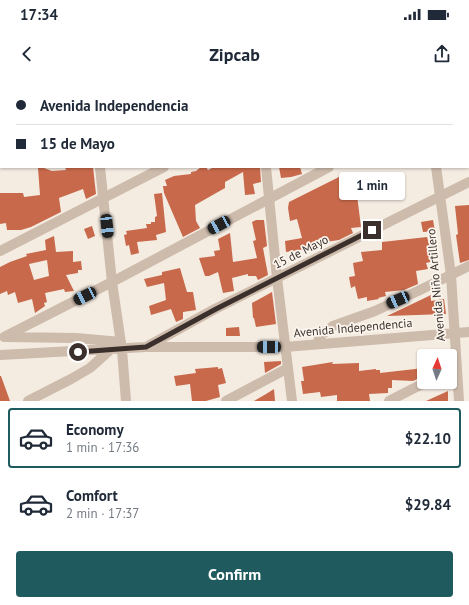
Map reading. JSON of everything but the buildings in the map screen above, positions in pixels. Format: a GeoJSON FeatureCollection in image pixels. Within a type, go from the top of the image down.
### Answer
{"type":"FeatureCollection","features":[{"type":"Feature","properties":{"kind":"street"},"geometry":{"type":"LineString","coordinates":[[100,168],[112,282],[122,346],[126,401]]}},
{"type":"Feature","properties":{"kind":"street"},"geometry":{"type":"LineString","coordinates":[[0,251],[162,168]]}},
{"type":"Feature","properties":{"kind":"street"},"geometry":{"type":"LineString","coordinates":[[266,168],[277,278],[292,401]]}},
{"type":"Feature","properties":{"kind":"street"},"geometry":{"type":"LineString","coordinates":[[2,337],[112,282],[327,168]]}},
{"type":"Feature","properties":{"kind":"street","name":"Avenida Niño Artillero"},"geometry":{"type":"LineString","coordinates":[[436,168],[451,275],[454,349]]}},
{"type":"Feature","properties":{"kind":"street","name":"15 de Mayo"},"geometry":{"type":"LineString","coordinates":[[146,347],[216,309],[469,182]]}},
{"type":"Feature","properties":{"kind":"street"},"geometry":{"type":"LineString","coordinates":[[317,344],[320,336],[333,326],[382,308],[469,266]]}},
{"type":"Feature","properties":{"kind":"street","name":"Avenida Independencia"},"geometry":{"type":"LineString","coordinates":[[0,355],[110,350],[122,346],[285,347],[469,332]]}},
{"type":"Feature","properties":{"kind":"street"},"geometry":{"type":"LineString","coordinates":[[2,337],[76,338],[122,346]]}},
{"type":"Feature","properties":{"kind":"street"},"geometry":{"type":"LineString","coordinates":[[28,401],[90,368],[110,350]]}},
{"type":"Feature","properties":{"kind":"street"},"geometry":{"type":"LineString","coordinates":[[226,401],[288,368]]}},
{"type":"Feature","properties":{"kind":"street"},"geometry":{"type":"LineString","coordinates":[[389,401],[417,387]]}},
{"type":"Feature","properties":{"kind":"street","name":"Avenida Niño Artillero"},"geometry":{"type":"LineString","coordinates":[[457,389],[459,401]]}},
{"type":"Feature","properties":{"kind":"route"},"geometry":{"type":"LineString","coordinates":[[78,352],[122,350],[146,347],[216,309],[372,230]]}}]}
